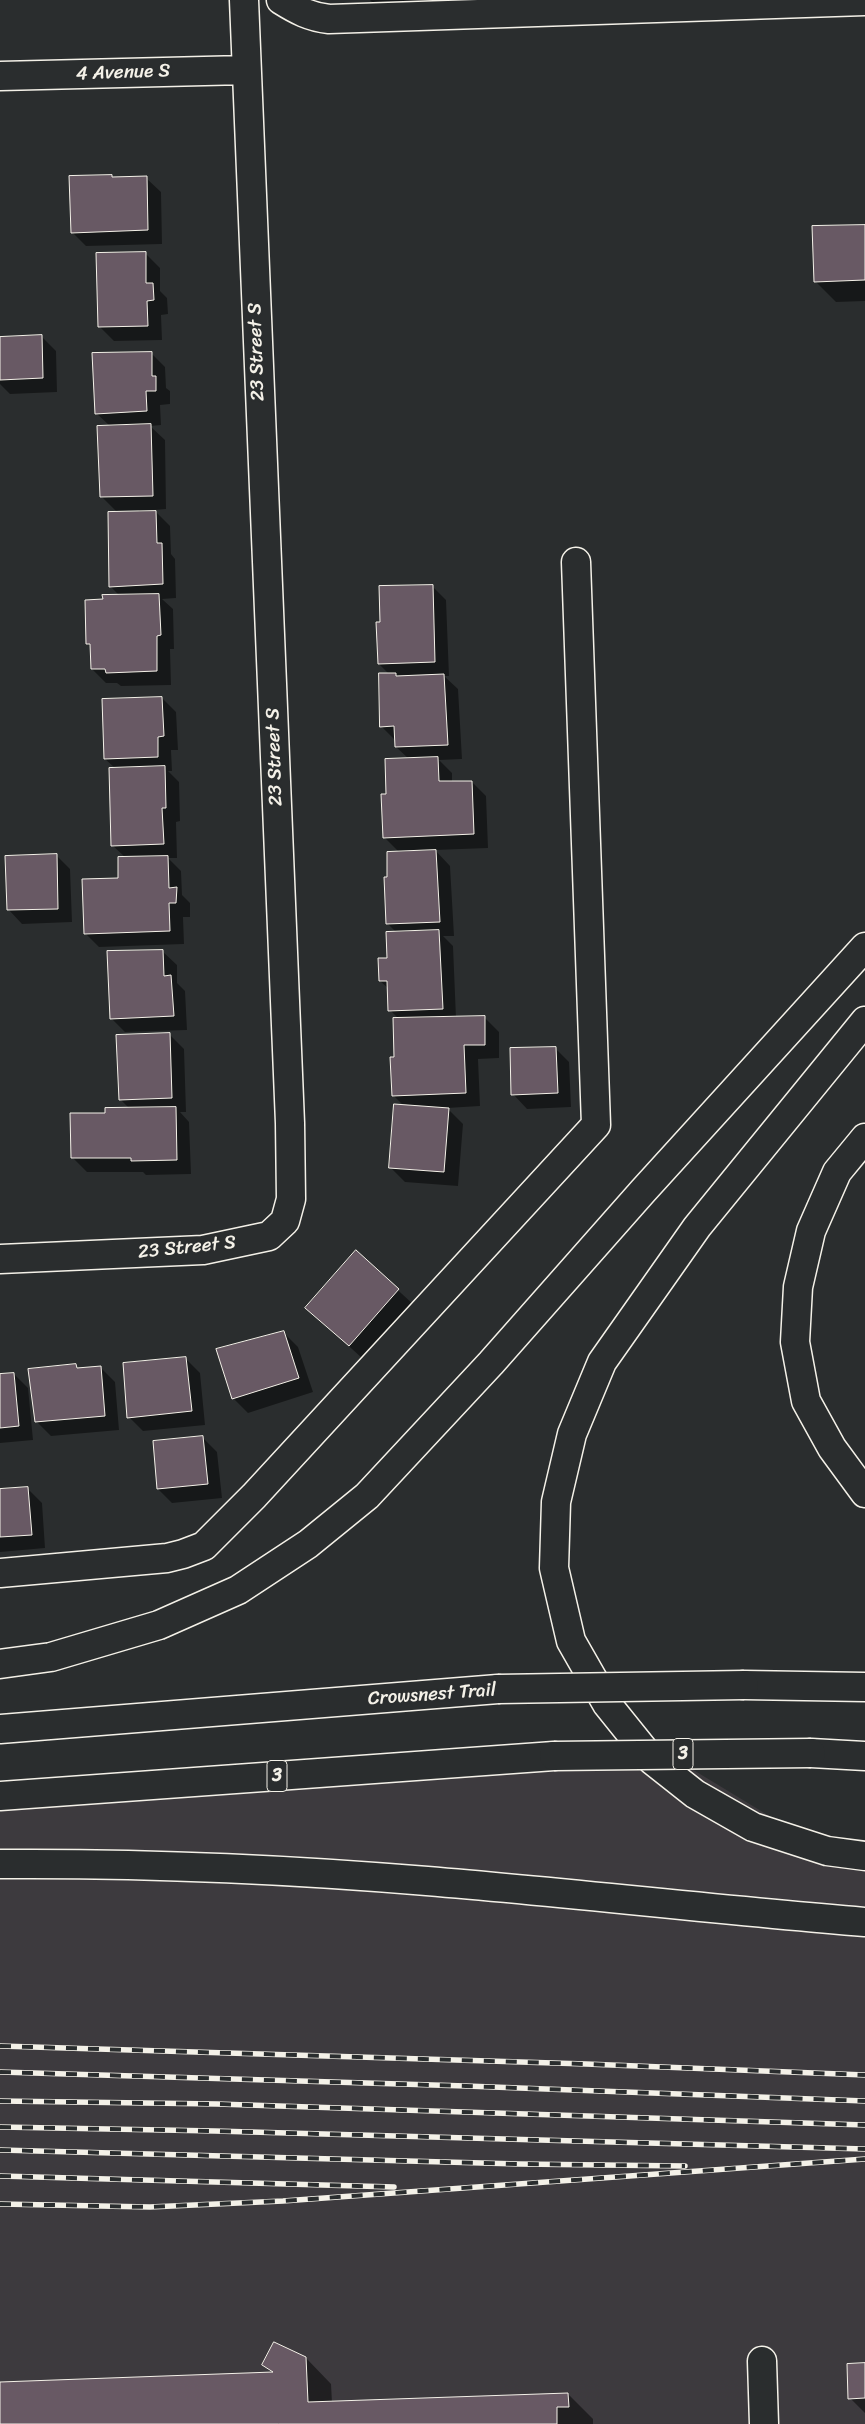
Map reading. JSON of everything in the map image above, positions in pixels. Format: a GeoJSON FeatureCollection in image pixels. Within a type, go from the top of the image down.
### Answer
{"type":"FeatureCollection","features":[{"type":"Feature","properties":{"kind":"main road","name":"23 Street S"},"geometry":{"type":"LineString","coordinates":[[0,1259],[203,1250],[245,1242],[268,1236],[285,1221],[291,1199],[290,1113],[245,70],[244,0]]}},
{"type":"Feature","properties":{"kind":"main road"},"geometry":{"type":"LineString","coordinates":[[281,0],[314,18],[329,19],[865,0]]}},
{"type":"Feature","properties":{"kind":"main road","name":"4 Avenue S"},"geometry":{"type":"LineString","coordinates":[[0,76],[245,70]]}},
{"type":"Feature","properties":{"kind":"main road"},"geometry":{"type":"LineString","coordinates":[[0,1573],[167,1558],[204,1546],[268,1482],[596,1125],[576,562]]}},
{"type":"Feature","properties":{"kind":"main road"},"geometry":{"type":"LineString","coordinates":[[0,1664],[51,1657],[159,1625],[194,1610],[238,1590],[308,1544],[360,1502],[491,1362],[643,1190],[865,947]]}},
{"type":"Feature","properties":{"kind":"main road"},"geometry":{"type":"LineString","coordinates":[[865,1021],[697,1227],[602,1362],[572,1434],[556,1502],[554,1568],[571,1641],[607,1704],[652,1760],[695,1794],[753,1827],[827,1851],[865,1856]]}},
{"type":"Feature","properties":{"kind":"main road"},"geometry":{"type":"LineString","coordinates":[[865,1138],[837,1172],[811,1231],[798,1287],[795,1342],[806,1401],[832,1448],[865,1493]]}},
{"type":"Feature","properties":{"kind":"main road","name":"Crowsnest Trail"},"geometry":{"type":"LineString","coordinates":[[0,1729],[498,1689],[744,1684],[865,1687]]}},
{"type":"Feature","properties":{"kind":"main road","name":"3"},"geometry":{"type":"LineString","coordinates":[[0,1796],[554,1756],[811,1753],[865,1756]]}},
{"type":"Feature","properties":{"kind":"main road"},"geometry":{"type":"LineString","coordinates":[[0,1864],[87,1863],[251,1870],[425,1881],[865,1922]]}},
{"type":"Feature","properties":{"kind":"main road"},"geometry":{"type":"LineString","coordinates":[[762,2361],[764,2424]]}},
{"type":"Feature","properties":{"kind":"shaded area"},"geometry":{"type":"Polygon","coordinates":[[[667,1754],[827,1851],[865,1853],[865,2424],[0,2424],[0,1810],[498,1760],[667,1754]]]}},
{"type":"Feature","properties":{"kind":"building"},"geometry":{"type":"Polygon","coordinates":[[[112,175],[112,177],[147,176],[148,230],[71,233],[69,176],[112,175]]]}},
{"type":"Feature","properties":{"kind":"building"},"geometry":{"type":"Polygon","coordinates":[[[865,225],[865,280],[814,282],[812,226],[865,225]]]}},
{"type":"Feature","properties":{"kind":"building"},"geometry":{"type":"Polygon","coordinates":[[[146,252],[146,283],[153,283],[154,300],[147,301],[148,326],[98,327],[96,253],[146,252]]]}},
{"type":"Feature","properties":{"kind":"building"},"geometry":{"type":"Polygon","coordinates":[[[42,335],[43,378],[0,380],[0,337],[42,335]]]}},
{"type":"Feature","properties":{"kind":"building"},"geometry":{"type":"Polygon","coordinates":[[[152,352],[152,376],[156,376],[156,391],[146,391],[147,411],[95,414],[92,353],[152,352]]]}},
{"type":"Feature","properties":{"kind":"building"},"geometry":{"type":"Polygon","coordinates":[[[151,424],[153,496],[100,497],[97,426],[151,424]]]}},
{"type":"Feature","properties":{"kind":"building"},"geometry":{"type":"Polygon","coordinates":[[[156,511],[157,543],[162,543],[163,584],[109,587],[108,512],[156,511]]]}},
{"type":"Feature","properties":{"kind":"building"},"geometry":{"type":"Polygon","coordinates":[[[433,585],[435,662],[378,664],[376,622],[380,622],[379,586],[433,585]]]}},
{"type":"Feature","properties":{"kind":"building"},"geometry":{"type":"Polygon","coordinates":[[[159,594],[161,635],[157,636],[157,671],[106,673],[105,669],[91,669],[90,644],[86,644],[85,600],[103,599],[102,595],[159,594]]]}},
{"type":"Feature","properties":{"kind":"building"},"geometry":{"type":"Polygon","coordinates":[[[379,673],[396,673],[396,676],[444,674],[448,745],[395,747],[394,726],[380,727],[379,673]]]}},
{"type":"Feature","properties":{"kind":"building"},"geometry":{"type":"Polygon","coordinates":[[[162,697],[164,736],[158,737],[158,757],[104,759],[102,699],[162,697]]]}},
{"type":"Feature","properties":{"kind":"building"},"geometry":{"type":"Polygon","coordinates":[[[438,757],[439,781],[472,781],[474,834],[383,838],[381,794],[386,794],[385,759],[438,757]]]}},
{"type":"Feature","properties":{"kind":"building"},"geometry":{"type":"Polygon","coordinates":[[[165,766],[166,808],[162,808],[164,844],[111,846],[109,768],[165,766]]]}},
{"type":"Feature","properties":{"kind":"building"},"geometry":{"type":"Polygon","coordinates":[[[436,850],[440,922],[386,924],[384,877],[387,877],[387,852],[436,850]]]}},
{"type":"Feature","properties":{"kind":"building"},"geometry":{"type":"Polygon","coordinates":[[[57,854],[58,909],[7,910],[5,856],[57,854]]]}},
{"type":"Feature","properties":{"kind":"building"},"geometry":{"type":"Polygon","coordinates":[[[168,856],[169,888],[177,887],[176,903],[169,903],[170,931],[84,934],[82,879],[118,878],[118,857],[168,856]]]}},
{"type":"Feature","properties":{"kind":"building"},"geometry":{"type":"Polygon","coordinates":[[[439,930],[443,1009],[388,1011],[387,981],[379,981],[378,958],[387,958],[386,932],[439,930]]]}},
{"type":"Feature","properties":{"kind":"building"},"geometry":{"type":"Polygon","coordinates":[[[163,950],[164,976],[171,975],[174,1016],[110,1019],[107,951],[163,950]]]}},
{"type":"Feature","properties":{"kind":"building"},"geometry":{"type":"Polygon","coordinates":[[[485,1016],[485,1045],[464,1045],[466,1093],[392,1096],[390,1057],[394,1057],[393,1018],[485,1016]]]}},
{"type":"Feature","properties":{"kind":"building"},"geometry":{"type":"Polygon","coordinates":[[[170,1033],[172,1098],[119,1100],[116,1035],[170,1033]]]}},
{"type":"Feature","properties":{"kind":"building"},"geometry":{"type":"Polygon","coordinates":[[[556,1047],[558,1093],[511,1095],[510,1048],[556,1047]]]}},
{"type":"Feature","properties":{"kind":"building"},"geometry":{"type":"Polygon","coordinates":[[[394,1104],[449,1108],[444,1172],[389,1168],[394,1104]]]}},
{"type":"Feature","properties":{"kind":"building"},"geometry":{"type":"Polygon","coordinates":[[[176,1107],[177,1160],[131,1161],[131,1158],[71,1158],[70,1113],[105,1113],[105,1108],[176,1107]]]}},
{"type":"Feature","properties":{"kind":"building"},"geometry":{"type":"Polygon","coordinates":[[[356,1250],[399,1289],[349,1346],[305,1308],[356,1250]]]}},
{"type":"Feature","properties":{"kind":"building"},"geometry":{"type":"Polygon","coordinates":[[[284,1331],[299,1378],[232,1399],[216,1349],[284,1331]]]}},
{"type":"Feature","properties":{"kind":"building"},"geometry":{"type":"Polygon","coordinates":[[[186,1357],[192,1411],[127,1418],[123,1363],[186,1357]]]}},
{"type":"Feature","properties":{"kind":"building"},"geometry":{"type":"Polygon","coordinates":[[[76,1364],[77,1368],[101,1366],[105,1416],[35,1422],[28,1369],[76,1364]]]}},
{"type":"Feature","properties":{"kind":"building"},"geometry":{"type":"Polygon","coordinates":[[[14,1373],[19,1426],[0,1428],[0,1374],[14,1373]]]}},
{"type":"Feature","properties":{"kind":"building"},"geometry":{"type":"Polygon","coordinates":[[[203,1436],[208,1484],[157,1489],[153,1441],[203,1436]]]}},
{"type":"Feature","properties":{"kind":"building"},"geometry":{"type":"Polygon","coordinates":[[[28,1487],[32,1535],[0,1537],[0,1489],[28,1487]]]}},
{"type":"Feature","properties":{"kind":"building"},"geometry":{"type":"Polygon","coordinates":[[[274,2342],[306,2357],[308,2402],[568,2393],[569,2407],[557,2407],[557,2424],[0,2424],[0,2382],[273,2372],[262,2365],[274,2342]]]}},
{"type":"Feature","properties":{"kind":"building"},"geometry":{"type":"Polygon","coordinates":[[[865,2363],[865,2398],[848,2399],[847,2364],[865,2363]]]}},
{"type":"Feature","properties":{"kind":"railway"},"geometry":{"type":"LineString","coordinates":[[0,2046],[586,2064],[865,2075]]}},
{"type":"Feature","properties":{"kind":"railway"},"geometry":{"type":"LineString","coordinates":[[0,2072],[466,2086],[865,2101]]}},
{"type":"Feature","properties":{"kind":"railway"},"geometry":{"type":"LineString","coordinates":[[0,2101],[217,2104],[865,2125]]}},
{"type":"Feature","properties":{"kind":"railway"},"geometry":{"type":"LineString","coordinates":[[0,2127],[865,2149]]}},
{"type":"Feature","properties":{"kind":"railway"},"geometry":{"type":"LineString","coordinates":[[0,2150],[519,2164],[685,2166]]}},
{"type":"Feature","properties":{"kind":"railway"},"geometry":{"type":"LineString","coordinates":[[0,2204],[150,2207],[283,2201],[865,2159]]}},
{"type":"Feature","properties":{"kind":"railway"},"geometry":{"type":"LineString","coordinates":[[0,2176],[394,2187]]}}]}
